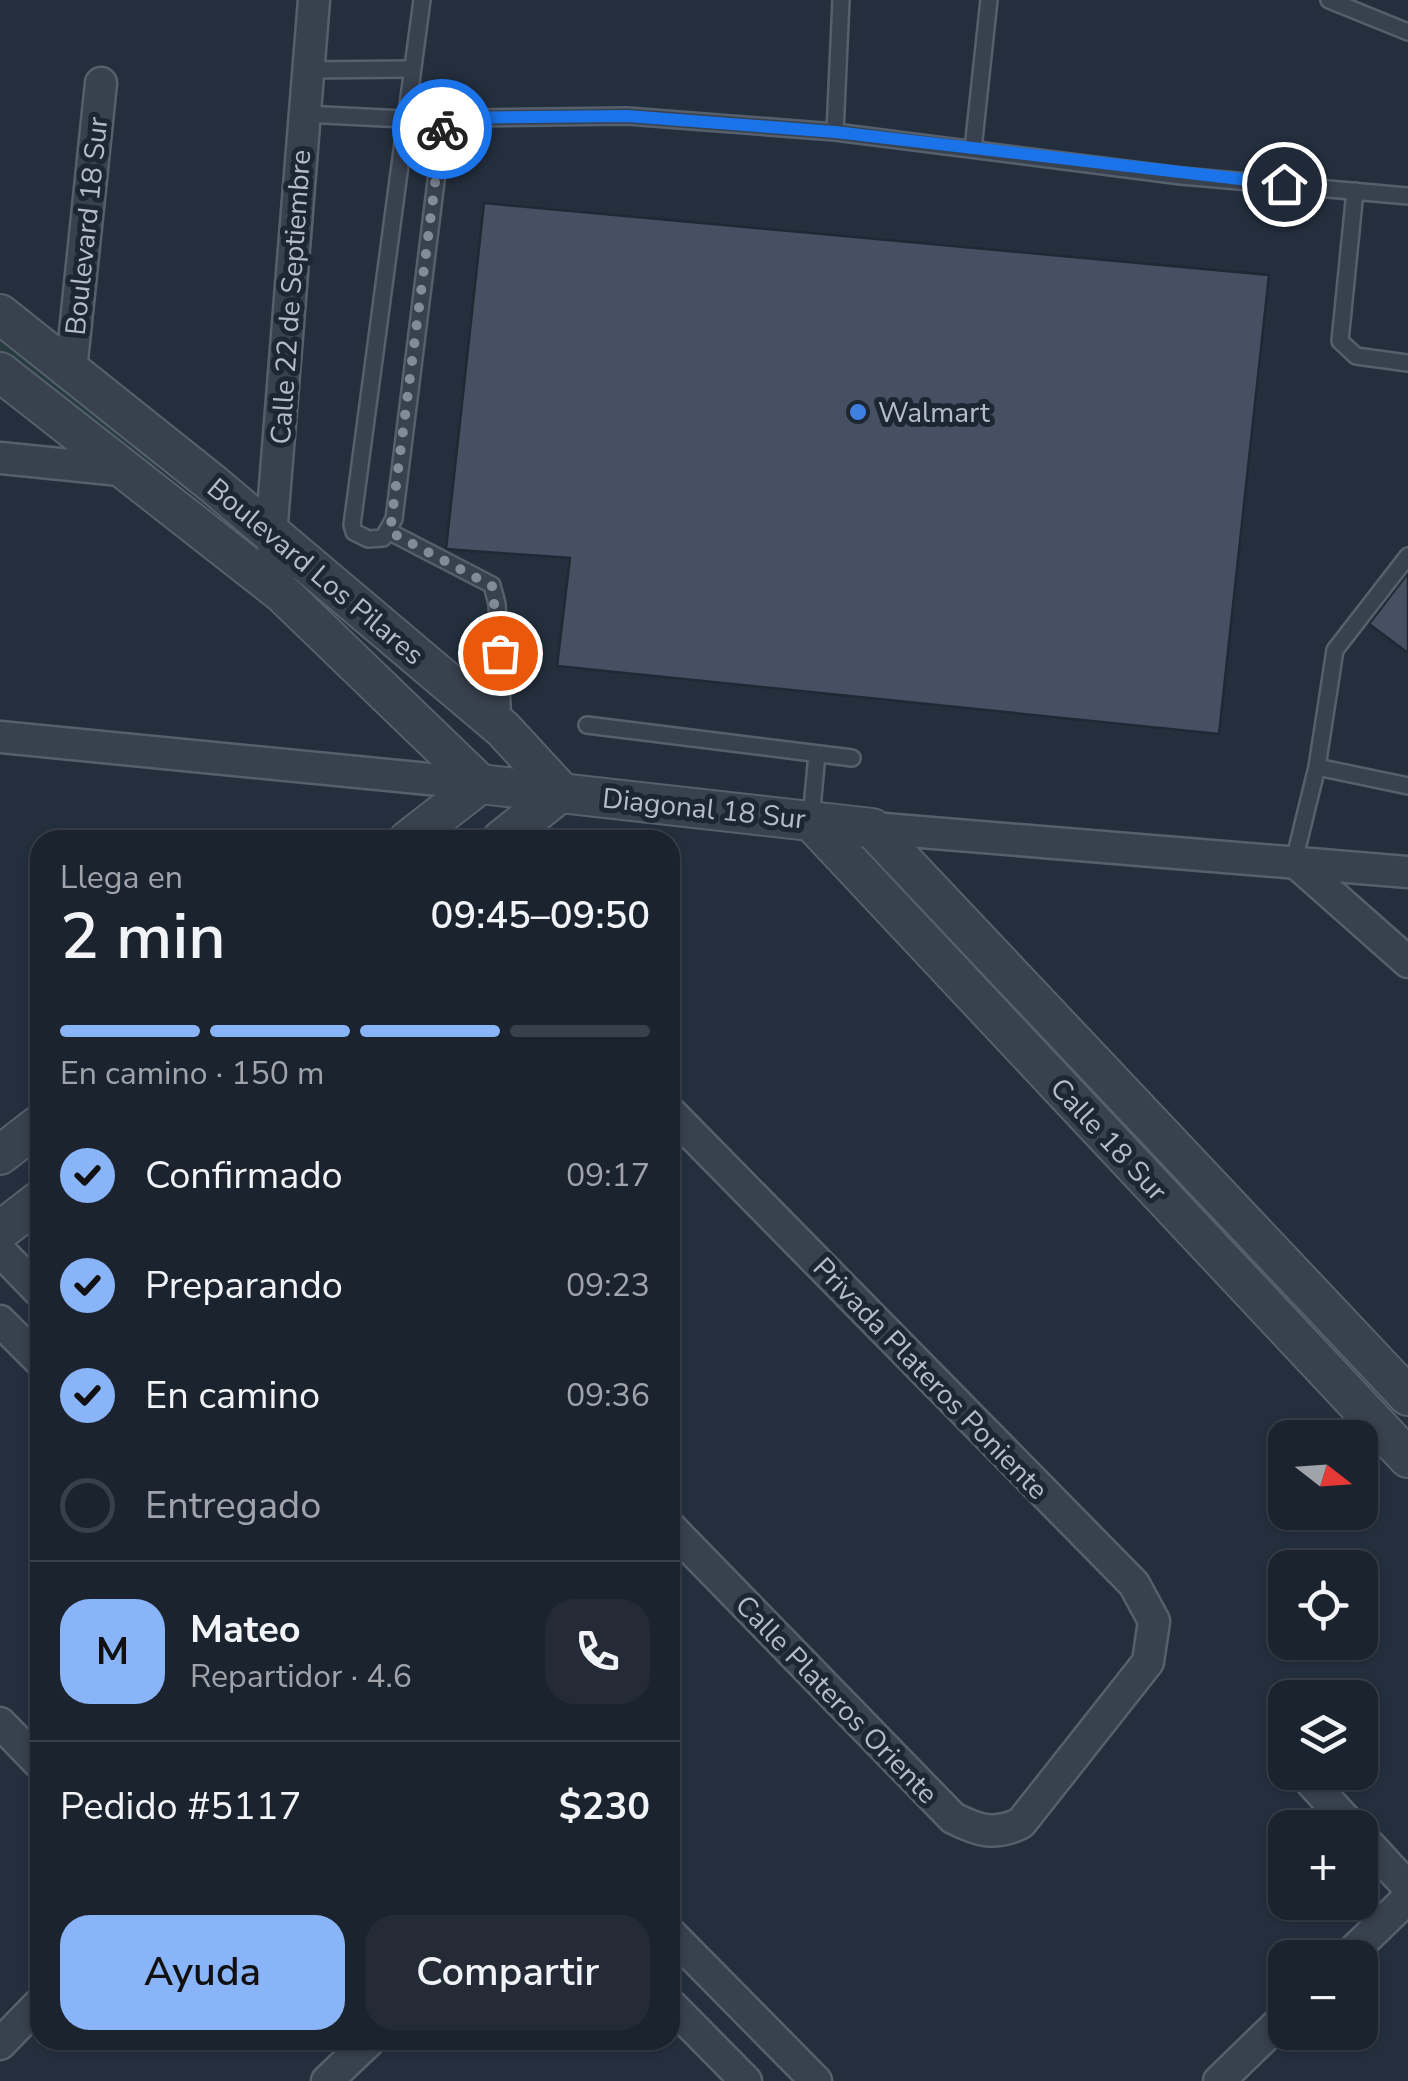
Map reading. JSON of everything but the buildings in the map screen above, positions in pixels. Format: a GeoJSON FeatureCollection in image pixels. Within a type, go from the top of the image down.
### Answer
{"type":"FeatureCollection","features":[{"type":"Feature","properties":{"kind":"street","name":"Calle 22 de Septiembre"},"geometry":{"type":"LineString","coordinates":[[282,593],[271,534],[314,0]]}},
{"type":"Feature","properties":{"kind":"street","name":"Boulevard 18 Sur"},"geometry":{"type":"LineString","coordinates":[[71,370],[101,83]]}},
{"type":"Feature","properties":{"kind":"street","name":"Boulevard Los Pilares"},"geometry":{"type":"LineString","coordinates":[[0,314],[504,729],[561,792]]}},
{"type":"Feature","properties":{"kind":"street","name":"Boulevard Los Pilares"},"geometry":{"type":"LineString","coordinates":[[0,372],[282,593],[480,784]]}},
{"type":"Feature","properties":{"kind":"street"},"geometry":{"type":"LineString","coordinates":[[0,458],[130,471]]}},
{"type":"Feature","properties":{"kind":"street","name":"Diagonal 18 Sur"},"geometry":{"type":"LineString","coordinates":[[0,738],[561,792],[872,828],[1408,872]]}},
{"type":"Feature","properties":{"kind":"street"},"geometry":{"type":"LineString","coordinates":[[421,830],[480,784]]}},
{"type":"Feature","properties":{"kind":"street"},"geometry":{"type":"LineString","coordinates":[[514,830],[561,792]]}},
{"type":"Feature","properties":{"kind":"street","name":"Calle 18 Sur"},"geometry":{"type":"LineString","coordinates":[[810,820],[1408,1458]]}},
{"type":"Feature","properties":{"kind":"street","name":"Calle 18 Sur"},"geometry":{"type":"LineString","coordinates":[[872,828],[1408,1396]]}},
{"type":"Feature","properties":{"kind":"street"},"geometry":{"type":"LineString","coordinates":[[1294,861],[1408,962]]}},
{"type":"Feature","properties":{"kind":"street","name":"Privada Plateros Poniente"},"geometry":{"type":"LineString","coordinates":[[680,1122],[1134,1584],[1154,1621],[1148,1662],[1021,1823]]}},
{"type":"Feature","properties":{"kind":"street"},"geometry":{"type":"LineString","coordinates":[[0,1155],[30,1132]]}},
{"type":"Feature","properties":{"kind":"street"},"geometry":{"type":"LineString","coordinates":[[0,1231],[30,1208]]}},
{"type":"Feature","properties":{"kind":"street"},"geometry":{"type":"LineString","coordinates":[[0,1251],[30,1282]]}},
{"type":"Feature","properties":{"kind":"street"},"geometry":{"type":"LineString","coordinates":[[0,1320],[30,1351]]}},
{"type":"Feature","properties":{"kind":"street","name":"Calle Plateros Oriente"},"geometry":{"type":"LineString","coordinates":[[680,1538],[954,1818],[987,1832],[1002,1832],[1021,1823]]}},
{"type":"Feature","properties":{"kind":"street"},"geometry":{"type":"LineString","coordinates":[[0,1722],[30,1754]]}},
{"type":"Feature","properties":{"kind":"street"},"geometry":{"type":"LineString","coordinates":[[1319,1790],[1337,1810]]}},
{"type":"Feature","properties":{"kind":"street"},"geometry":{"type":"LineString","coordinates":[[1378,1854],[1408,1887]]}},
{"type":"Feature","properties":{"kind":"street"},"geometry":{"type":"LineString","coordinates":[[1365,1940],[1408,1898]]}},
{"type":"Feature","properties":{"kind":"street"},"geometry":{"type":"LineString","coordinates":[[680,1943],[816,2081]]}},
{"type":"Feature","properties":{"kind":"street"},"geometry":{"type":"LineString","coordinates":[[0,2044],[30,2013]]}},
{"type":"Feature","properties":{"kind":"street"},"geometry":{"type":"LineString","coordinates":[[680,2014],[746,2081]]}},
{"type":"Feature","properties":{"kind":"street"},"geometry":{"type":"LineString","coordinates":[[1218,2081],[1268,2033]]}},
{"type":"Feature","properties":{"kind":"street"},"geometry":{"type":"LineString","coordinates":[[327,2081],[360,2050]]}},
{"type":"Feature","properties":{"kind":"street"},"geometry":{"type":"LineString","coordinates":[[761,2081],[790,2054]]}},
{"type":"Feature","properties":{"kind":"lane"},"geometry":{"type":"LineString","coordinates":[[422,0],[352,525],[354,532],[368,539],[384,538],[390,532],[444,118]]}},
{"type":"Feature","properties":{"kind":"lane"},"geometry":{"type":"LineString","coordinates":[[835,132],[841,0]]}},
{"type":"Feature","properties":{"kind":"lane"},"geometry":{"type":"LineString","coordinates":[[973,150],[988,0]]}},
{"type":"Feature","properties":{"kind":"lane"},"geometry":{"type":"LineString","coordinates":[[1329,0],[1408,32]]}},
{"type":"Feature","properties":{"kind":"lane"},"geometry":{"type":"LineString","coordinates":[[308,70],[410,69]]}},
{"type":"Feature","properties":{"kind":"lane"},"geometry":{"type":"LineString","coordinates":[[304,114],[404,119],[627,116],[835,132],[1408,196]]}},
{"type":"Feature","properties":{"kind":"lane"},"geometry":{"type":"LineString","coordinates":[[1355,191],[1340,341],[1356,356],[1408,364]]}},
{"type":"Feature","properties":{"kind":"lane"},"geometry":{"type":"LineString","coordinates":[[390,532],[492,586],[498,604],[504,729]]}},
{"type":"Feature","properties":{"kind":"lane"},"geometry":{"type":"LineString","coordinates":[[1294,861],[1317,766],[1335,650],[1408,556]]}},
{"type":"Feature","properties":{"kind":"lane"},"geometry":{"type":"LineString","coordinates":[[587,725],[852,758]]}},
{"type":"Feature","properties":{"kind":"lane"},"geometry":{"type":"LineString","coordinates":[[810,820],[817,754]]}},
{"type":"Feature","properties":{"kind":"lane"},"geometry":{"type":"LineString","coordinates":[[1317,766],[1408,786]]}},
{"type":"Feature","properties":{"kind":"green space"},"geometry":{"type":"Polygon","coordinates":[[[0,325],[164,453],[138,486],[0,377],[0,325]]]}},
{"type":"Feature","properties":{"kind":"way so far"},"geometry":{"type":"LineString","coordinates":[[442,129],[390,532],[472,571],[492,586],[498,604],[500,653]]}},
{"type":"Feature","properties":{"kind":"place","name":"Walmart"},"geometry":{"type":"Point","coordinates":[858,412]}},
{"type":"Feature","properties":{"kind":"route"},"geometry":{"type":"LineString","coordinates":[[442,129],[444,118],[627,116],[835,132],[1181,176],[1284,184]]}}]}
